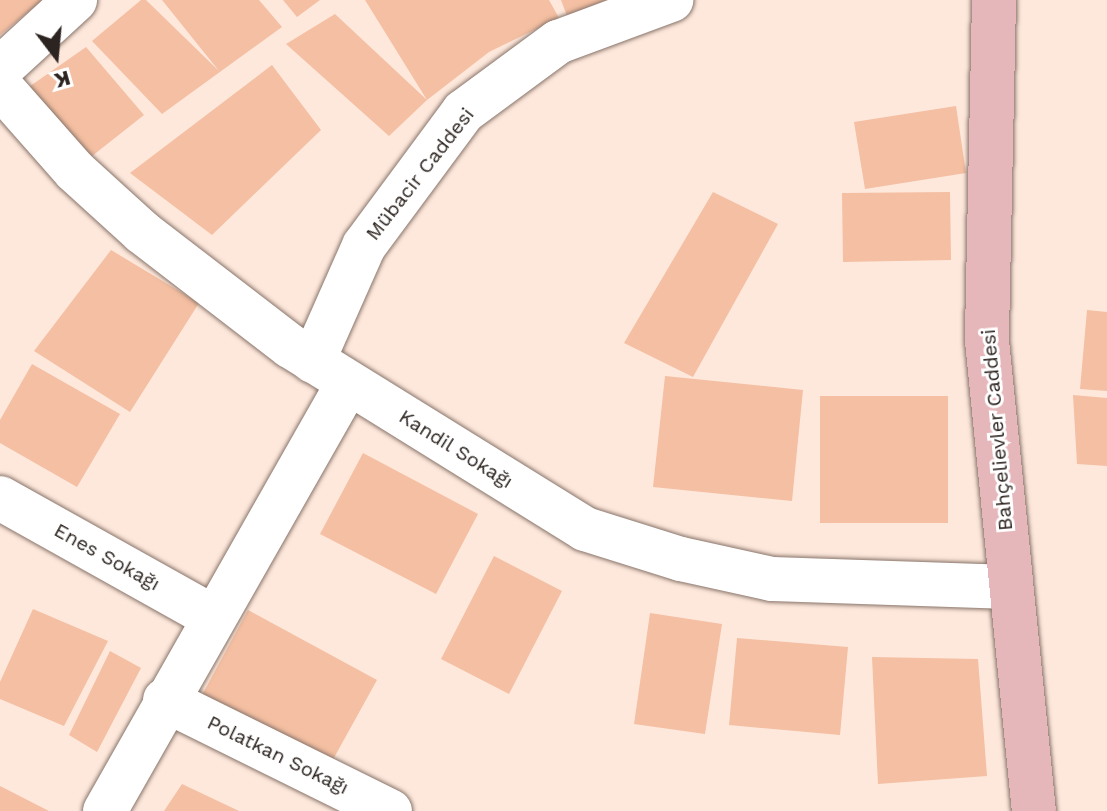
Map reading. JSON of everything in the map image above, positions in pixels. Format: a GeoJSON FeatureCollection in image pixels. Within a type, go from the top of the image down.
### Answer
{"type":"FeatureCollection","features":[{"type":"Feature","properties":{"kind":"main road","name":"Bahçelievler Caddesi"},"geometry":{"type":"LineString","coordinates":[[994,0],[987,341],[1034,811]]}},
{"type":"Feature","properties":{"kind":"street"},"geometry":{"type":"LineString","coordinates":[[0,69],[75,0]]}},
{"type":"Feature","properties":{"kind":"street","name":"Mübacir Caddesi"},"geometry":{"type":"LineString","coordinates":[[105,811],[213,617],[331,372],[364,246],[463,112],[558,42],[671,0]]}},
{"type":"Feature","properties":{"kind":"street","name":"Kandil Sokağı"},"geometry":{"type":"LineString","coordinates":[[0,86],[75,171],[142,232],[331,372],[585,529],[681,559],[772,579],[1011,587]]}},
{"type":"Feature","properties":{"kind":"street","name":"Enes Sokağı"},"geometry":{"type":"LineString","coordinates":[[0,498],[213,617]]}},
{"type":"Feature","properties":{"kind":"street","name":"Polatkan Sokağı"},"geometry":{"type":"LineString","coordinates":[[165,700],[390,811]]}},
{"type":"Feature","properties":{"kind":"building"},"geometry":{"type":"Polygon","coordinates":[[[0,0],[43,0],[0,35],[0,0]]]}},
{"type":"Feature","properties":{"kind":"building"},"geometry":{"type":"Polygon","coordinates":[[[141,0],[146,0],[219,71],[162,0],[259,0],[282,27],[162,114],[92,41],[141,0]]]}},
{"type":"Feature","properties":{"kind":"building"},"geometry":{"type":"Polygon","coordinates":[[[283,0],[320,0],[297,17],[283,0]]]}},
{"type":"Feature","properties":{"kind":"building"},"geometry":{"type":"Polygon","coordinates":[[[365,0],[549,0],[559,18],[489,52],[427,100],[365,0]]]}},
{"type":"Feature","properties":{"kind":"building"},"geometry":{"type":"Polygon","coordinates":[[[561,0],[607,0],[567,16],[561,0]]]}},
{"type":"Feature","properties":{"kind":"building"},"geometry":{"type":"Polygon","coordinates":[[[335,14],[427,100],[389,136],[286,44],[335,14]]]}},
{"type":"Feature","properties":{"kind":"building"},"geometry":{"type":"Polygon","coordinates":[[[86,47],[144,115],[87,160],[26,89],[86,47]]]}},
{"type":"Feature","properties":{"kind":"building"},"geometry":{"type":"Polygon","coordinates":[[[272,65],[321,130],[212,235],[130,173],[272,65]]]}},
{"type":"Feature","properties":{"kind":"building"},"geometry":{"type":"Polygon","coordinates":[[[956,106],[966,173],[865,189],[854,122],[956,106]]]}},
{"type":"Feature","properties":{"kind":"building"},"geometry":{"type":"Polygon","coordinates":[[[713,192],[778,224],[693,377],[624,343],[713,192]]]}},
{"type":"Feature","properties":{"kind":"building"},"geometry":{"type":"Polygon","coordinates":[[[950,192],[951,260],[843,262],[842,193],[950,192]]]}},
{"type":"Feature","properties":{"kind":"building"},"geometry":{"type":"Polygon","coordinates":[[[111,250],[199,303],[130,412],[34,351],[111,250]]]}},
{"type":"Feature","properties":{"kind":"building"},"geometry":{"type":"Polygon","coordinates":[[[1087,310],[1107,312],[1107,391],[1080,389],[1087,310]]]}},
{"type":"Feature","properties":{"kind":"building"},"geometry":{"type":"Polygon","coordinates":[[[32,364],[120,414],[77,487],[0,443],[0,420],[32,364]]]}},
{"type":"Feature","properties":{"kind":"building"},"geometry":{"type":"Polygon","coordinates":[[[665,376],[803,390],[792,501],[653,487],[665,376]]]}},
{"type":"Feature","properties":{"kind":"building"},"geometry":{"type":"Polygon","coordinates":[[[1073,395],[1107,398],[1107,466],[1077,464],[1073,395]]]}},
{"type":"Feature","properties":{"kind":"building"},"geometry":{"type":"Polygon","coordinates":[[[820,396],[948,396],[948,523],[820,523],[820,396]]]}},
{"type":"Feature","properties":{"kind":"building"},"geometry":{"type":"Polygon","coordinates":[[[363,453],[478,514],[436,594],[320,534],[363,453]]]}},
{"type":"Feature","properties":{"kind":"building"},"geometry":{"type":"Polygon","coordinates":[[[494,556],[562,591],[509,694],[441,659],[494,556]]]}},
{"type":"Feature","properties":{"kind":"building"},"geometry":{"type":"Polygon","coordinates":[[[33,609],[108,641],[64,726],[0,699],[0,682],[33,609]]]}},
{"type":"Feature","properties":{"kind":"building"},"geometry":{"type":"Polygon","coordinates":[[[248,610],[377,680],[330,765],[202,695],[248,610]]]}},
{"type":"Feature","properties":{"kind":"building"},"geometry":{"type":"Polygon","coordinates":[[[650,613],[722,624],[705,734],[634,724],[650,613]]]}},
{"type":"Feature","properties":{"kind":"building"},"geometry":{"type":"Polygon","coordinates":[[[737,638],[848,647],[840,735],[729,725],[737,638]]]}},
{"type":"Feature","properties":{"kind":"building"},"geometry":{"type":"Polygon","coordinates":[[[110,651],[141,668],[97,752],[69,735],[110,651]]]}},
{"type":"Feature","properties":{"kind":"building"},"geometry":{"type":"Polygon","coordinates":[[[872,657],[978,659],[987,776],[878,784],[872,657]]]}},
{"type":"Feature","properties":{"kind":"building"},"geometry":{"type":"Polygon","coordinates":[[[182,784],[239,811],[164,811],[182,784]]]}},
{"type":"Feature","properties":{"kind":"building"},"geometry":{"type":"Polygon","coordinates":[[[0,786],[49,811],[0,811],[0,786]]]}}]}
